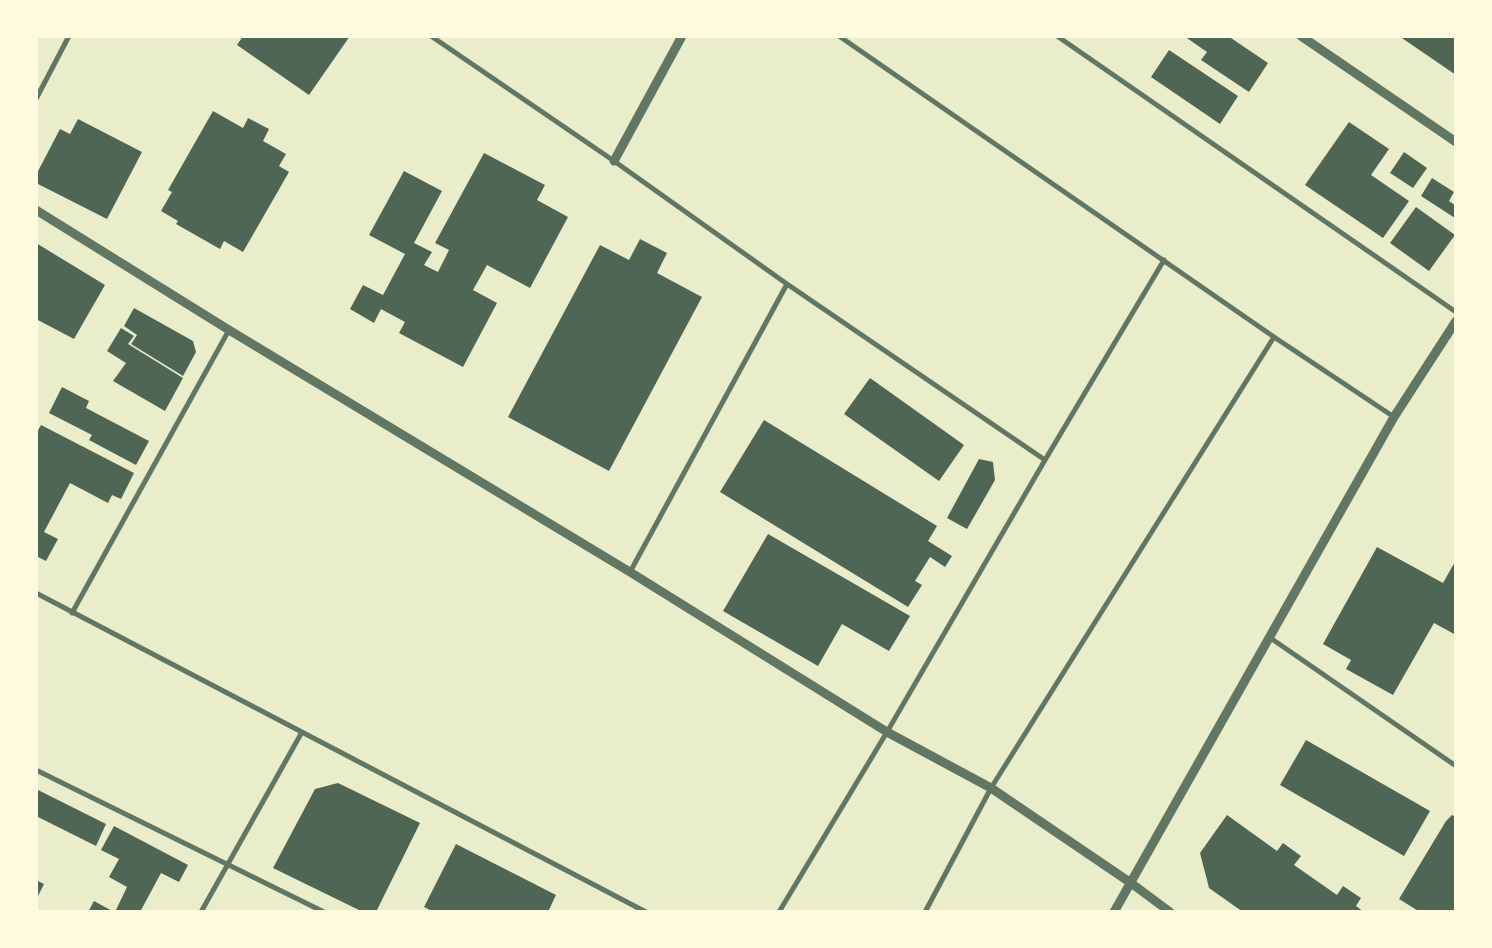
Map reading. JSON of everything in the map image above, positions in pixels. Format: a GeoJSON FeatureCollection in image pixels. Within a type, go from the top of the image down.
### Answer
{"type":"FeatureCollection","features":[{"type":"Feature","properties":{"kind":"street"},"geometry":{"type":"LineString","coordinates":[[36,99],[69,36]]}},
{"type":"Feature","properties":{"kind":"street"},"geometry":{"type":"LineString","coordinates":[[431,36],[614,160],[787,284],[1044,460]]}},
{"type":"Feature","properties":{"kind":"street"},"geometry":{"type":"LineString","coordinates":[[614,160],[682,36]]}},
{"type":"Feature","properties":{"kind":"street"},"geometry":{"type":"LineString","coordinates":[[839,36],[1274,337],[1394,417]]}},
{"type":"Feature","properties":{"kind":"street"},"geometry":{"type":"LineString","coordinates":[[1057,36],[1456,312]]}},
{"type":"Feature","properties":{"kind":"street"},"geometry":{"type":"LineString","coordinates":[[1302,36],[1456,142]]}},
{"type":"Feature","properties":{"kind":"street"},"geometry":{"type":"LineString","coordinates":[[36,210],[229,330],[630,572],[887,732],[991,788],[1132,883],[1170,912]]}},
{"type":"Feature","properties":{"kind":"street"},"geometry":{"type":"LineString","coordinates":[[778,912],[887,732],[1044,460],[1164,260]]}},
{"type":"Feature","properties":{"kind":"street"},"geometry":{"type":"LineString","coordinates":[[630,572],[787,284]]}},
{"type":"Feature","properties":{"kind":"street"},"geometry":{"type":"LineString","coordinates":[[1114,912],[1394,417],[1456,321]]}},
{"type":"Feature","properties":{"kind":"street"},"geometry":{"type":"LineString","coordinates":[[72,613],[229,330]]}},
{"type":"Feature","properties":{"kind":"street"},"geometry":{"type":"LineString","coordinates":[[924,912],[991,788],[1274,337]]}},
{"type":"Feature","properties":{"kind":"street"},"geometry":{"type":"LineString","coordinates":[[36,593],[646,912]]}},
{"type":"Feature","properties":{"kind":"street"},"geometry":{"type":"LineString","coordinates":[[1269,636],[1456,766]]}},
{"type":"Feature","properties":{"kind":"street"},"geometry":{"type":"LineString","coordinates":[[201,912],[302,732]]}},
{"type":"Feature","properties":{"kind":"street"},"geometry":{"type":"LineString","coordinates":[[36,770],[324,912]]}},
{"type":"Feature","properties":{"kind":"building"},"geometry":{"type":"Polygon","coordinates":[[[243,36],[350,36],[309,95],[237,45],[243,36]]]}},
{"type":"Feature","properties":{"kind":"building"},"geometry":{"type":"Polygon","coordinates":[[[1184,36],[1228,36],[1268,63],[1249,92],[1201,60],[1207,52],[1184,36]]]}},
{"type":"Feature","properties":{"kind":"building"},"geometry":{"type":"Polygon","coordinates":[[[1399,36],[1456,36],[1456,75],[1399,36]]]}},
{"type":"Feature","properties":{"kind":"building"},"geometry":{"type":"Polygon","coordinates":[[[1169,50],[1238,96],[1220,124],[1151,77],[1169,50]]]}},
{"type":"Feature","properties":{"kind":"building"},"geometry":{"type":"Polygon","coordinates":[[[213,111],[243,128],[248,118],[269,129],[263,141],[286,154],[279,166],[289,172],[243,252],[224,241],[220,249],[176,224],[178,221],[161,211],[172,192],[168,190],[213,111]]]}},
{"type":"Feature","properties":{"kind":"building"},"geometry":{"type":"Polygon","coordinates":[[[78,119],[142,152],[107,219],[36,183],[36,175],[60,129],[70,134],[78,119]]]}},
{"type":"Feature","properties":{"kind":"building"},"geometry":{"type":"Polygon","coordinates":[[[1349,122],[1389,149],[1371,175],[1409,201],[1383,238],[1305,185],[1349,122]]]}},
{"type":"Feature","properties":{"kind":"building"},"geometry":{"type":"Polygon","coordinates":[[[1404,152],[1427,168],[1413,188],[1390,173],[1404,152]]]}},
{"type":"Feature","properties":{"kind":"building"},"geometry":{"type":"Polygon","coordinates":[[[484,153],[545,185],[537,200],[568,217],[530,288],[487,265],[473,290],[497,303],[463,367],[399,333],[405,322],[381,309],[374,323],[350,309],[363,285],[383,295],[405,254],[369,235],[404,171],[442,191],[414,243],[432,252],[424,265],[438,272],[449,250],[435,243],[484,153]]]}},
{"type":"Feature","properties":{"kind":"building"},"geometry":{"type":"Polygon","coordinates":[[[1432,178],[1454,192],[1449,201],[1456,206],[1455,218],[1421,196],[1432,178]]]}},
{"type":"Feature","properties":{"kind":"building"},"geometry":{"type":"Polygon","coordinates":[[[1416,207],[1455,235],[1429,271],[1390,243],[1416,207]]]}},
{"type":"Feature","properties":{"kind":"building"},"geometry":{"type":"Polygon","coordinates":[[[640,239],[667,253],[657,273],[702,297],[609,471],[508,417],[600,245],[629,260],[640,239]]]}},
{"type":"Feature","properties":{"kind":"building"},"geometry":{"type":"Polygon","coordinates":[[[36,243],[105,285],[74,339],[36,319],[36,243]]]}},
{"type":"Feature","properties":{"kind":"building"},"geometry":{"type":"Polygon","coordinates":[[[134,308],[193,341],[196,352],[183,376],[131,344],[137,335],[124,326],[134,308]]]}},
{"type":"Feature","properties":{"kind":"building"},"geometry":{"type":"Polygon","coordinates":[[[121,328],[134,336],[128,344],[183,378],[165,411],[113,381],[126,363],[107,351],[121,328]]]}},
{"type":"Feature","properties":{"kind":"building"},"geometry":{"type":"Polygon","coordinates":[[[870,378],[964,445],[939,481],[844,414],[870,378]]]}},
{"type":"Feature","properties":{"kind":"building"},"geometry":{"type":"Polygon","coordinates":[[[62,387],[89,401],[86,408],[149,441],[136,465],[89,440],[92,435],[49,413],[62,387]]]}},
{"type":"Feature","properties":{"kind":"building"},"geometry":{"type":"Polygon","coordinates":[[[764,420],[937,526],[928,541],[952,556],[945,567],[930,557],[915,581],[922,585],[908,607],[720,492],[764,420]]]}},
{"type":"Feature","properties":{"kind":"building"},"geometry":{"type":"Polygon","coordinates":[[[41,425],[134,473],[121,499],[112,495],[108,503],[70,483],[44,532],[58,539],[46,561],[36,556],[36,434],[41,425]]]}},
{"type":"Feature","properties":{"kind":"building"},"geometry":{"type":"Polygon","coordinates":[[[979,459],[993,462],[995,480],[967,529],[947,518],[979,459]]]}},
{"type":"Feature","properties":{"kind":"building"},"geometry":{"type":"Polygon","coordinates":[[[768,534],[910,616],[889,651],[842,624],[818,666],[723,611],[768,534]]]}},
{"type":"Feature","properties":{"kind":"building"},"geometry":{"type":"Polygon","coordinates":[[[1377,547],[1443,583],[1456,560],[1456,635],[1434,623],[1393,695],[1346,669],[1351,660],[1323,644],[1377,547]]]}},
{"type":"Feature","properties":{"kind":"building"},"geometry":{"type":"Polygon","coordinates":[[[1306,740],[1430,811],[1404,856],[1280,785],[1306,740]]]}},
{"type":"Feature","properties":{"kind":"building"},"geometry":{"type":"Polygon","coordinates":[[[338,783],[420,823],[376,912],[363,912],[273,868],[315,789],[338,783]]]}},
{"type":"Feature","properties":{"kind":"building"},"geometry":{"type":"Polygon","coordinates":[[[36,789],[106,824],[96,846],[36,816],[36,789]]]}},
{"type":"Feature","properties":{"kind":"building"},"geometry":{"type":"Polygon","coordinates":[[[1227,815],[1277,851],[1283,843],[1301,856],[1294,865],[1337,895],[1343,886],[1361,898],[1356,906],[1364,912],[1243,912],[1209,888],[1200,853],[1227,815]]]}},
{"type":"Feature","properties":{"kind":"building"},"geometry":{"type":"Polygon","coordinates":[[[1452,815],[1456,817],[1456,912],[1420,912],[1399,899],[1446,821],[1452,815]]]}},
{"type":"Feature","properties":{"kind":"building"},"geometry":{"type":"Polygon","coordinates":[[[114,826],[188,865],[179,882],[161,873],[140,912],[115,912],[127,887],[109,877],[119,859],[101,850],[114,826]]]}},
{"type":"Feature","properties":{"kind":"building"},"geometry":{"type":"Polygon","coordinates":[[[456,844],[556,895],[548,912],[434,912],[424,907],[456,844]]]}},
{"type":"Feature","properties":{"kind":"building"},"geometry":{"type":"Polygon","coordinates":[[[36,880],[44,884],[36,900],[36,880]]]}},
{"type":"Feature","properties":{"kind":"building"},"geometry":{"type":"Polygon","coordinates":[[[94,901],[114,912],[88,912],[94,901]]]}}]}
